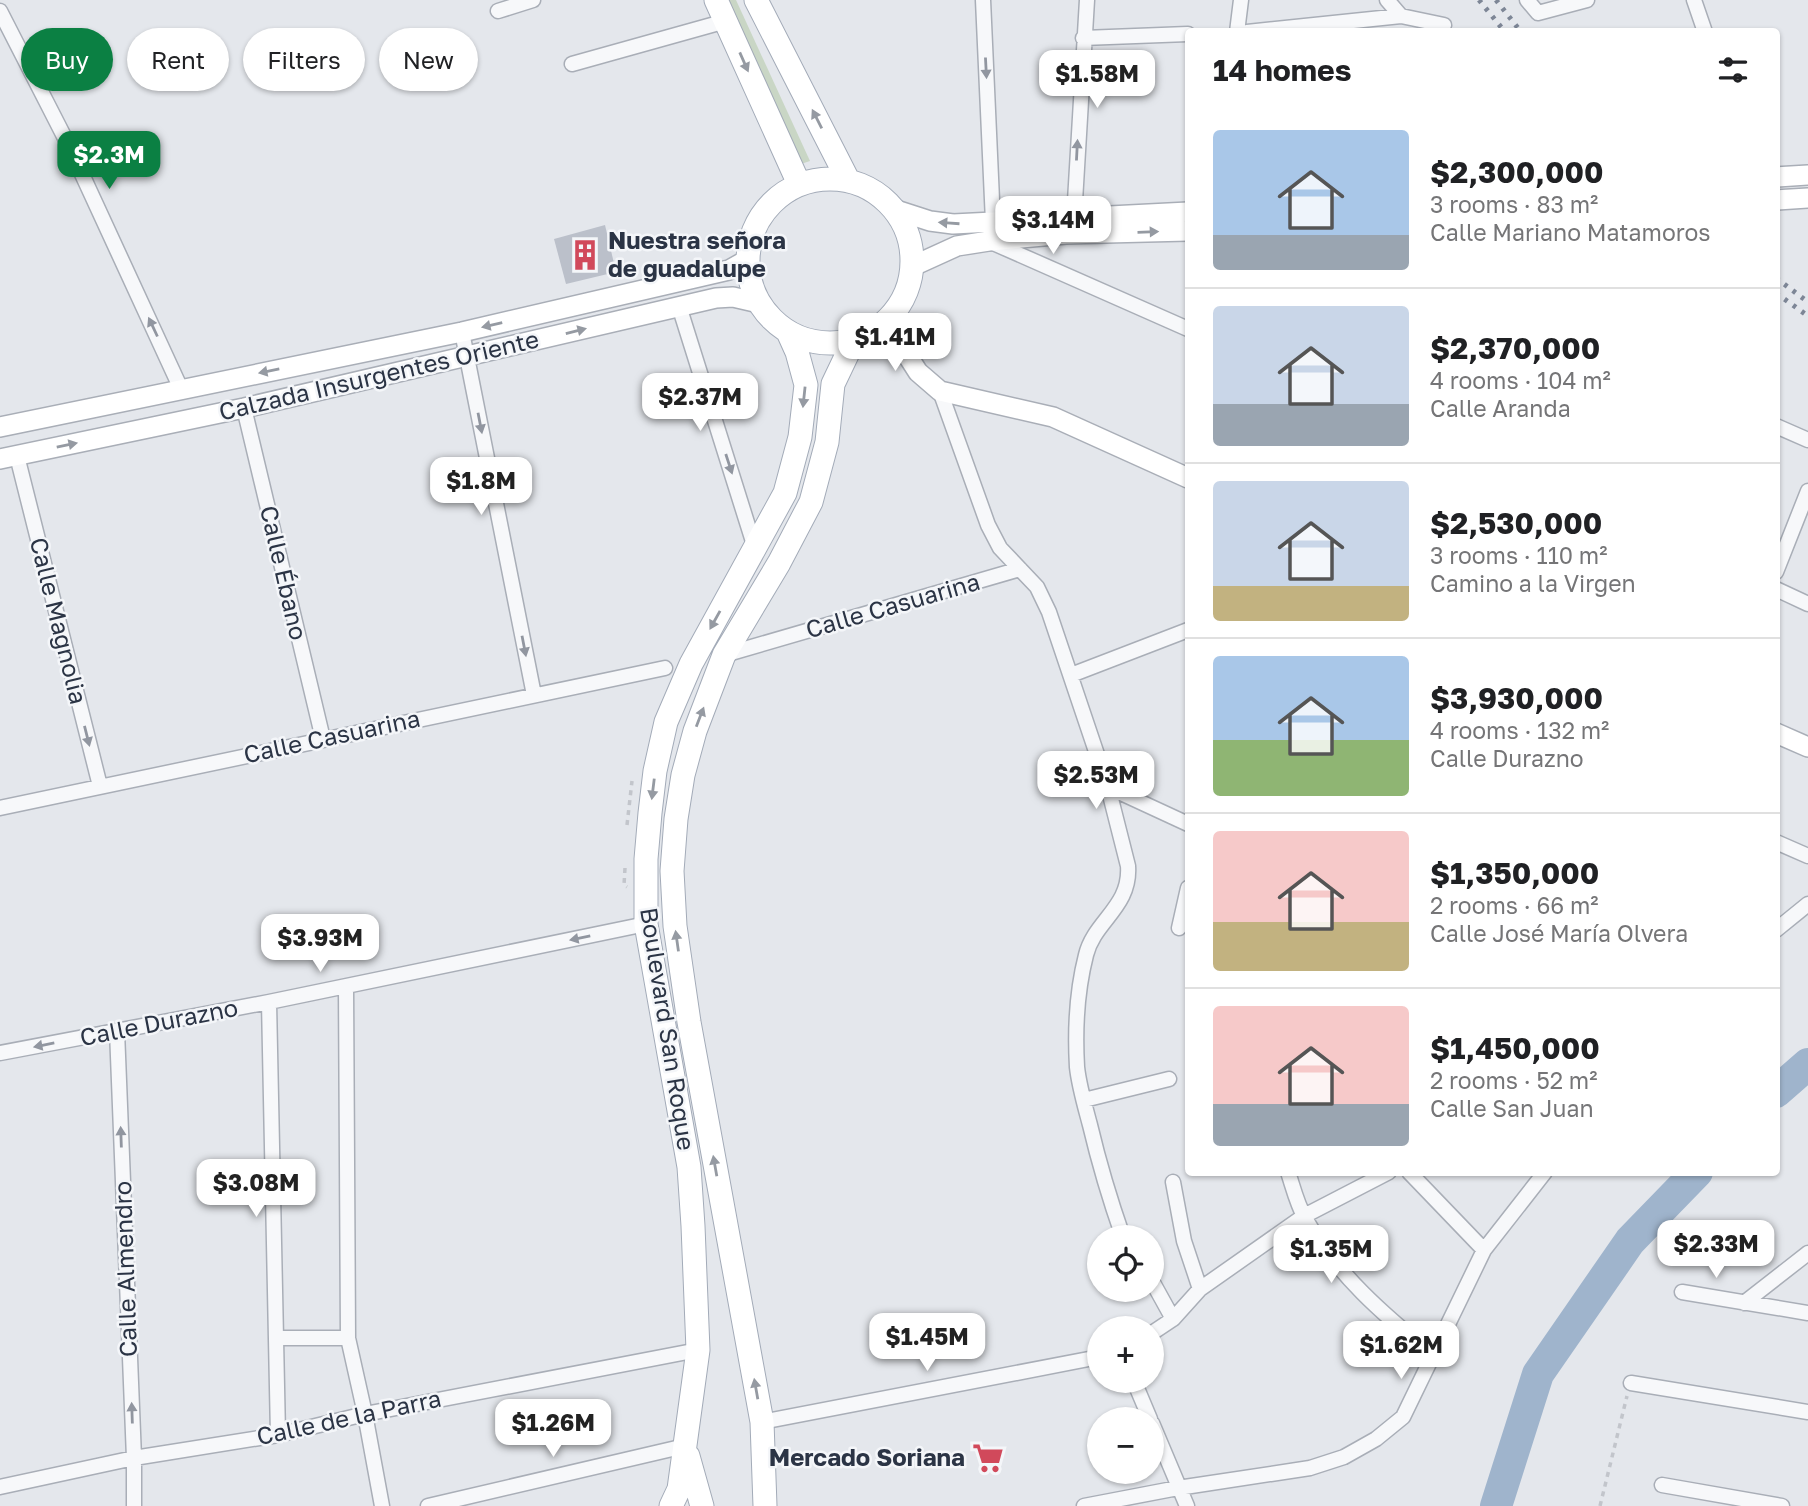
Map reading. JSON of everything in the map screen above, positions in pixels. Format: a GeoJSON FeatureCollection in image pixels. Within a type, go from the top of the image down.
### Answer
{"type":"FeatureCollection","features":[{"type":"Feature","properties":{"kind":"main road"},"geometry":{"type":"LineString","coordinates":[[716,0],[799,184]]}},
{"type":"Feature","properties":{"kind":"main road"},"geometry":{"type":"LineString","coordinates":[[756,0],[848,180]]}},
{"type":"Feature","properties":{"kind":"main road"},"geometry":{"type":"LineString","coordinates":[[1780,177],[1808,175]]}},
{"type":"Feature","properties":{"kind":"main road"},"geometry":{"type":"LineString","coordinates":[[823,178],[848,180],[875,191],[896,210],[910,237],[913,266],[909,287],[900,306],[886,322],[871,333],[854,340],[831,343],[809,341],[788,332],[772,319],[759,303],[750,282],[747,260],[751,236],[761,215],[778,197],[799,184],[823,178]]}},
{"type":"Feature","properties":{"kind":"main road"},"geometry":{"type":"LineString","coordinates":[[1780,200],[1808,198]]}},
{"type":"Feature","properties":{"kind":"main road"},"geometry":{"type":"LineString","coordinates":[[896,210],[930,221],[991,232],[1066,234],[1185,231]]}},
{"type":"Feature","properties":{"kind":"main road"},"geometry":{"type":"LineString","coordinates":[[913,266],[991,232],[1074,218],[1185,212]]}},
{"type":"Feature","properties":{"kind":"main road","name":"Calzada Insurgentes Oriente"},"geometry":{"type":"LineString","coordinates":[[0,427],[462,332],[729,270],[747,260]]}},
{"type":"Feature","properties":{"kind":"main road","name":"Calzada Insurgentes Oriente"},"geometry":{"type":"LineString","coordinates":[[9,458],[244,408],[716,298],[733,297],[759,303]]}},
{"type":"Feature","properties":{"kind":"main road"},"geometry":{"type":"LineString","coordinates":[[886,322],[918,372],[940,391],[1053,417],[1185,477]]}},
{"type":"Feature","properties":{"kind":"main road","name":"Boulevard San Roque"},"geometry":{"type":"LineString","coordinates":[[702,1506],[685,1446],[698,1350],[689,1167],[646,924],[646,859],[655,771],[667,722],[691,664],[785,493],[800,438],[806,385],[788,332]]}},
{"type":"Feature","properties":{"kind":"main road","name":"Boulevard San Roque"},"geometry":{"type":"LineString","coordinates":[[765,1506],[762,1422],[689,1022],[675,926],[672,871],[683,775],[695,731],[724,655],[779,563],[811,502],[827,442],[833,384],[854,340]]}},
{"type":"Feature","properties":{"kind":"main road"},"geometry":{"type":"LineString","coordinates":[[1780,735],[1808,747]]}},
{"type":"Feature","properties":{"kind":"main road"},"geometry":{"type":"LineString","coordinates":[[671,1506],[680,1489],[685,1446]]}},
{"type":"Feature","properties":{"kind":"street"},"geometry":{"type":"LineString","coordinates":[[983,0],[991,232],[1185,328]]}},
{"type":"Feature","properties":{"kind":"street"},"geometry":{"type":"LineString","coordinates":[[1074,218],[1087,0]]}},
{"type":"Feature","properties":{"kind":"street"},"geometry":{"type":"LineString","coordinates":[[1238,28],[1241,0]]}},
{"type":"Feature","properties":{"kind":"street"},"geometry":{"type":"LineString","coordinates":[[1387,0],[1401,16]]}},
{"type":"Feature","properties":{"kind":"street"},"geometry":{"type":"LineString","coordinates":[[1527,0],[1538,13],[1587,0]]}},
{"type":"Feature","properties":{"kind":"street"},"geometry":{"type":"LineString","coordinates":[[1694,0],[1704,28]]}},
{"type":"Feature","properties":{"kind":"street"},"geometry":{"type":"LineString","coordinates":[[498,11],[524,1]]}},
{"type":"Feature","properties":{"kind":"street"},"geometry":{"type":"LineString","coordinates":[[0,10],[70,148],[181,389]]}},
{"type":"Feature","properties":{"kind":"street"},"geometry":{"type":"LineString","coordinates":[[1286,28],[1401,16],[1444,25]]}},
{"type":"Feature","properties":{"kind":"street"},"geometry":{"type":"LineString","coordinates":[[572,64],[726,21]]}},
{"type":"Feature","properties":{"kind":"street"},"geometry":{"type":"LineString","coordinates":[[1083,38],[1185,34]]}},
{"type":"Feature","properties":{"kind":"street"},"geometry":{"type":"LineString","coordinates":[[679,306],[756,549]]}},
{"type":"Feature","properties":{"kind":"street"},"geometry":{"type":"LineString","coordinates":[[462,332],[534,695]]}},
{"type":"Feature","properties":{"kind":"street"},"geometry":{"type":"LineString","coordinates":[[940,391],[988,525],[1000,548],[1037,587],[1043,599],[1108,787],[1125,851],[1129,879],[1120,901],[1086,953],[1080,994],[1077,1068],[1099,1161],[1119,1225]]}},
{"type":"Feature","properties":{"kind":"street","name":"Calle Ébano"},"geometry":{"type":"LineString","coordinates":[[244,408],[323,739]]}},
{"type":"Feature","properties":{"kind":"street"},"geometry":{"type":"LineString","coordinates":[[1780,428],[1808,440]]}},
{"type":"Feature","properties":{"kind":"street","name":"Calle Magnolia"},"geometry":{"type":"LineString","coordinates":[[9,458],[100,786]]}},
{"type":"Feature","properties":{"kind":"street"},"geometry":{"type":"LineString","coordinates":[[1780,562],[1808,491]]}},
{"type":"Feature","properties":{"kind":"street","name":"Calle Casuarina"},"geometry":{"type":"LineString","coordinates":[[724,655],[1020,569]]}},
{"type":"Feature","properties":{"kind":"street"},"geometry":{"type":"LineString","coordinates":[[1780,591],[1808,604]]}},
{"type":"Feature","properties":{"kind":"street"},"geometry":{"type":"LineString","coordinates":[[1071,675],[1185,631]]}},
{"type":"Feature","properties":{"kind":"street","name":"Calle Casuarina"},"geometry":{"type":"LineString","coordinates":[[0,808],[665,668]]}},
{"type":"Feature","properties":{"kind":"street"},"geometry":{"type":"LineString","coordinates":[[1108,787],[1185,823]]}},
{"type":"Feature","properties":{"kind":"street"},"geometry":{"type":"LineString","coordinates":[[1780,844],[1808,856]]}},
{"type":"Feature","properties":{"kind":"street"},"geometry":{"type":"LineString","coordinates":[[1179,928],[1185,901]]}},
{"type":"Feature","properties":{"kind":"street"},"geometry":{"type":"LineString","coordinates":[[1780,927],[1808,904]]}},
{"type":"Feature","properties":{"kind":"street","name":"Calle Durazno"},"geometry":{"type":"LineString","coordinates":[[0,1053],[270,1002],[646,924]]}},
{"type":"Feature","properties":{"kind":"street"},"geometry":{"type":"LineString","coordinates":[[346,986],[348,1338],[382,1506]]}},
{"type":"Feature","properties":{"kind":"street"},"geometry":{"type":"LineString","coordinates":[[270,1002],[278,1435]]}},
{"type":"Feature","properties":{"kind":"street","name":"Calle Almendro"},"geometry":{"type":"LineString","coordinates":[[117,1031],[134,1506]]}},
{"type":"Feature","properties":{"kind":"street"},"geometry":{"type":"LineString","coordinates":[[1084,1100],[1169,1079]]}},
{"type":"Feature","properties":{"kind":"street"},"geometry":{"type":"LineString","coordinates":[[1289,1176],[1304,1216],[1335,1265],[1392,1321],[1433,1355]]}},
{"type":"Feature","properties":{"kind":"street"},"geometry":{"type":"LineString","coordinates":[[1164,1325],[1173,1319],[1200,1289],[1304,1216],[1381,1176]]}},
{"type":"Feature","properties":{"kind":"street"},"geometry":{"type":"LineString","coordinates":[[1413,1176],[1484,1250]]}},
{"type":"Feature","properties":{"kind":"street"},"geometry":{"type":"LineString","coordinates":[[1084,1506],[1178,1488],[1310,1468],[1344,1457],[1376,1439],[1403,1417],[1484,1250],[1540,1176]]}},
{"type":"Feature","properties":{"kind":"street"},"geometry":{"type":"LineString","coordinates":[[1173,1182],[1184,1241],[1200,1289]]}},
{"type":"Feature","properties":{"kind":"street"},"geometry":{"type":"LineString","coordinates":[[1744,1303],[1808,1253]]}},
{"type":"Feature","properties":{"kind":"street"},"geometry":{"type":"LineString","coordinates":[[1682,1292],[1808,1313]]}},
{"type":"Feature","properties":{"kind":"street"},"geometry":{"type":"LineString","coordinates":[[1163,1302],[1173,1319]]}},
{"type":"Feature","properties":{"kind":"street"},"geometry":{"type":"LineString","coordinates":[[276,1338],[348,1338]]}},
{"type":"Feature","properties":{"kind":"street","name":"Calle de la Parra"},"geometry":{"type":"LineString","coordinates":[[0,1487],[134,1458],[278,1435],[365,1414],[698,1350]]}},
{"type":"Feature","properties":{"kind":"street"},"geometry":{"type":"LineString","coordinates":[[762,1422],[1087,1359]]}},
{"type":"Feature","properties":{"kind":"street"},"geometry":{"type":"LineString","coordinates":[[1631,1382],[1808,1412]]}},
{"type":"Feature","properties":{"kind":"street"},"geometry":{"type":"LineString","coordinates":[[428,1506],[685,1446]]}},
{"type":"Feature","properties":{"kind":"street"},"geometry":{"type":"LineString","coordinates":[[1164,1453],[1187,1506]]}},
{"type":"Feature","properties":{"kind":"street"},"geometry":{"type":"LineString","coordinates":[[1662,1485],[1782,1506]]}},
{"type":"Feature","properties":{"kind":"path"},"geometry":{"type":"LineString","coordinates":[[1600,1506],[1631,1382]]}},
{"type":"Feature","properties":{"kind":"green space"},"geometry":{"type":"Polygon","coordinates":[[[727,0],[736,0],[810,161],[801,164],[727,0]]]}},
{"type":"Feature","properties":{"kind":"building","name":"Nuestra señora de guadalupe"},"geometry":{"type":"Polygon","coordinates":[[[605,225],[616,272],[566,284],[554,239],[605,225]]]}},
{"type":"Feature","properties":{"kind":"waterway"},"geometry":{"type":"LineString","coordinates":[[1780,1088],[1808,1064]]}},
{"type":"Feature","properties":{"kind":"waterway"},"geometry":{"type":"LineString","coordinates":[[1496,1506],[1538,1374],[1630,1241],[1693,1176]]}},
{"type":"Feature","properties":{"kind":"railway"},"geometry":{"type":"LineString","coordinates":[[1479,0],[1502,28]]}},
{"type":"Feature","properties":{"kind":"railway"},"geometry":{"type":"LineString","coordinates":[[1496,0],[1518,28]]}},
{"type":"Feature","properties":{"kind":"railway"},"geometry":{"type":"LineString","coordinates":[[1780,281],[1808,302]]}},
{"type":"Feature","properties":{"kind":"railway"},"geometry":{"type":"LineString","coordinates":[[1780,296],[1808,316]]}},
{"type":"Feature","properties":{"kind":"place","name":"Nuestra señora de guadalupe"},"geometry":{"type":"Point","coordinates":[585,255]}},
{"type":"Feature","properties":{"kind":"place","name":"Mercado Soriana"},"geometry":{"type":"Point","coordinates":[988,1458]}}]}
